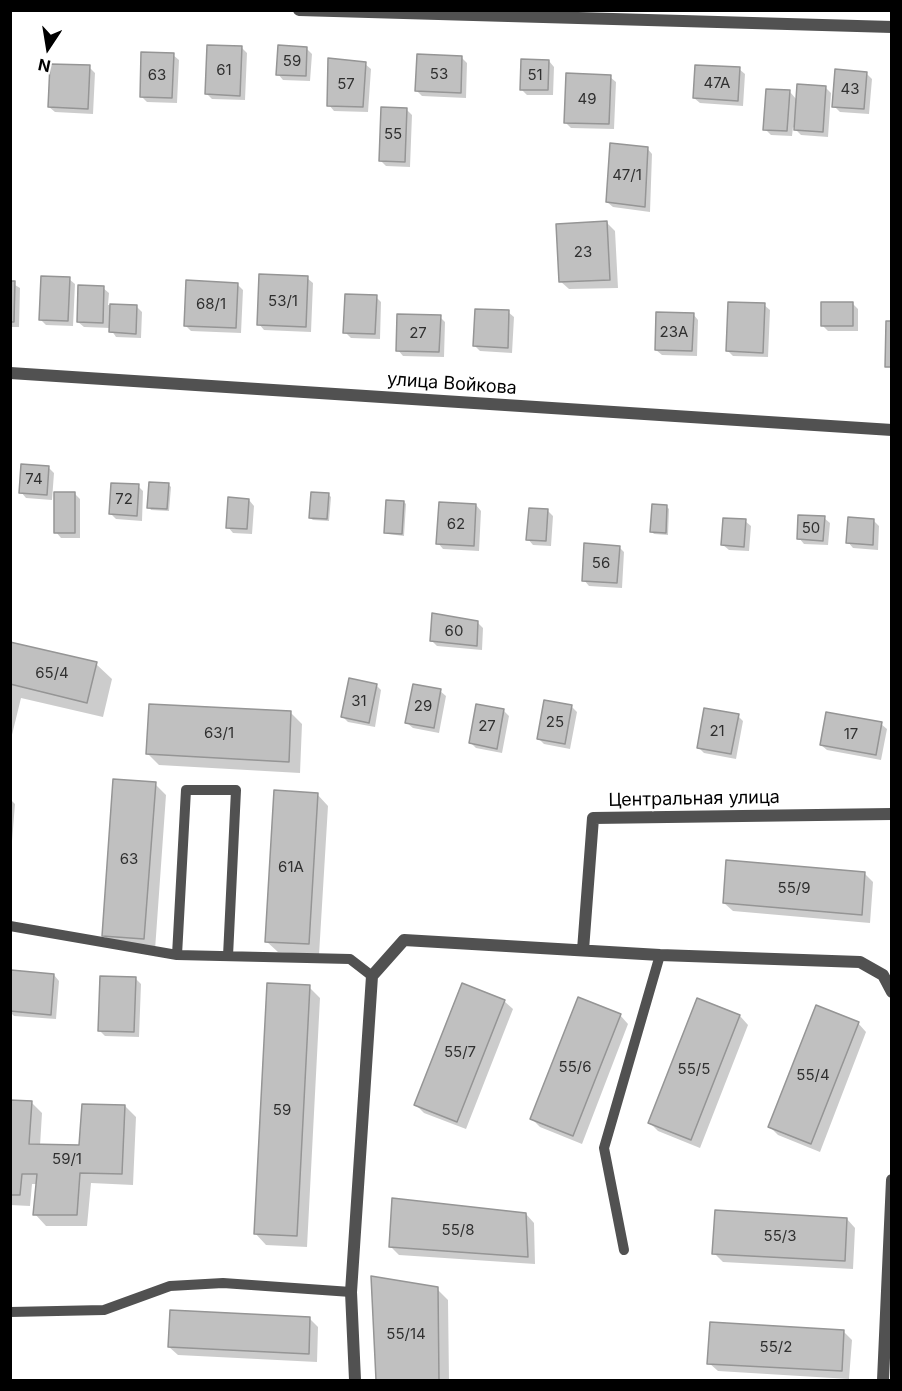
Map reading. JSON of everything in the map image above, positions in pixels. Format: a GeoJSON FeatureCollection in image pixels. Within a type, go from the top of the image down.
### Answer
{"type":"FeatureCollection","features":[{"type":"Feature","properties":{"kind":"street"},"geometry":{"type":"LineString","coordinates":[[299,10],[891,27]]}},
{"type":"Feature","properties":{"kind":"street","name":"улица Войкова"},"geometry":{"type":"LineString","coordinates":[[10,373],[891,430]]}},
{"type":"Feature","properties":{"kind":"street","name":"Центральная улица"},"geometry":{"type":"LineString","coordinates":[[583,950],[594,818],[891,814]]}},
{"type":"Feature","properties":{"kind":"street"},"geometry":{"type":"LineString","coordinates":[[355,1380],[351,1292],[372,976],[404,940],[660,955],[860,962],[884,975],[891,992]]}},
{"type":"Feature","properties":{"kind":"street"},"geometry":{"type":"LineString","coordinates":[[883,1380],[891,1180]]}},
{"type":"Feature","properties":{"kind":"lane"},"geometry":{"type":"LineString","coordinates":[[177,955],[186,790],[236,790],[228,956]]}},
{"type":"Feature","properties":{"kind":"lane"},"geometry":{"type":"LineString","coordinates":[[10,926],[177,955],[351,959],[372,976]]}},
{"type":"Feature","properties":{"kind":"lane"},"geometry":{"type":"LineString","coordinates":[[624,1250],[604,1148],[660,955]]}},
{"type":"Feature","properties":{"kind":"lane"},"geometry":{"type":"LineString","coordinates":[[10,1312],[104,1310],[170,1286],[223,1283],[351,1292]]}},
{"type":"Feature","properties":{"kind":"building"},"geometry":{"type":"Polygon","coordinates":[[[207,45],[242,46],[240,96],[205,94],[207,45]]]}},
{"type":"Feature","properties":{"kind":"building"},"geometry":{"type":"Polygon","coordinates":[[[278,45],[307,47],[306,76],[276,75],[278,45]]]}},
{"type":"Feature","properties":{"kind":"building"},"geometry":{"type":"Polygon","coordinates":[[[141,52],[174,53],[172,98],[140,97],[141,52]]]}},
{"type":"Feature","properties":{"kind":"building"},"geometry":{"type":"Polygon","coordinates":[[[417,54],[462,56],[461,93],[415,91],[417,54]]]}},
{"type":"Feature","properties":{"kind":"building"},"geometry":{"type":"Polygon","coordinates":[[[328,58],[366,62],[363,107],[327,106],[328,58]]]}},
{"type":"Feature","properties":{"kind":"building"},"geometry":{"type":"Polygon","coordinates":[[[521,59],[549,60],[548,90],[520,90],[521,59]]]}},
{"type":"Feature","properties":{"kind":"building"},"geometry":{"type":"Polygon","coordinates":[[[50,64],[90,65],[88,109],[48,107],[50,64]]]}},
{"type":"Feature","properties":{"kind":"building"},"geometry":{"type":"Polygon","coordinates":[[[695,65],[740,67],[738,101],[693,98],[695,65]]]}},
{"type":"Feature","properties":{"kind":"building"},"geometry":{"type":"Polygon","coordinates":[[[835,69],[867,72],[864,109],[832,107],[835,69]]]}},
{"type":"Feature","properties":{"kind":"building"},"geometry":{"type":"Polygon","coordinates":[[[566,73],[611,75],[609,124],[564,123],[566,73]]]}},
{"type":"Feature","properties":{"kind":"building"},"geometry":{"type":"Polygon","coordinates":[[[797,84],[826,86],[823,132],[794,130],[797,84]]]}},
{"type":"Feature","properties":{"kind":"building"},"geometry":{"type":"Polygon","coordinates":[[[766,89],[790,90],[787,131],[763,130],[766,89]]]}},
{"type":"Feature","properties":{"kind":"building"},"geometry":{"type":"Polygon","coordinates":[[[381,107],[407,108],[405,162],[379,161],[381,107]]]}},
{"type":"Feature","properties":{"kind":"building"},"geometry":{"type":"Polygon","coordinates":[[[610,143],[648,147],[645,207],[606,202],[610,143]]]}},
{"type":"Feature","properties":{"kind":"building"},"geometry":{"type":"Polygon","coordinates":[[[607,221],[610,280],[559,282],[556,224],[607,221]]]}},
{"type":"Feature","properties":{"kind":"building"},"geometry":{"type":"Polygon","coordinates":[[[259,274],[308,276],[306,327],[257,325],[259,274]]]}},
{"type":"Feature","properties":{"kind":"building"},"geometry":{"type":"Polygon","coordinates":[[[41,276],[70,277],[68,321],[39,320],[41,276]]]}},
{"type":"Feature","properties":{"kind":"building"},"geometry":{"type":"Polygon","coordinates":[[[186,280],[238,283],[236,328],[184,326],[186,280]]]}},
{"type":"Feature","properties":{"kind":"building"},"geometry":{"type":"Polygon","coordinates":[[[10,281],[15,281],[14,322],[10,322],[10,281]]]}},
{"type":"Feature","properties":{"kind":"building"},"geometry":{"type":"Polygon","coordinates":[[[78,285],[104,286],[103,323],[77,322],[78,285]]]}},
{"type":"Feature","properties":{"kind":"building"},"geometry":{"type":"Polygon","coordinates":[[[345,294],[377,295],[375,334],[343,333],[345,294]]]}},
{"type":"Feature","properties":{"kind":"building"},"geometry":{"type":"Polygon","coordinates":[[[728,302],[765,303],[763,353],[726,351],[728,302]]]}},
{"type":"Feature","properties":{"kind":"building"},"geometry":{"type":"Polygon","coordinates":[[[821,302],[853,302],[853,326],[821,326],[821,302]]]}},
{"type":"Feature","properties":{"kind":"building"},"geometry":{"type":"Polygon","coordinates":[[[110,304],[137,305],[136,334],[109,332],[110,304]]]}},
{"type":"Feature","properties":{"kind":"building"},"geometry":{"type":"Polygon","coordinates":[[[475,309],[509,310],[508,348],[473,346],[475,309]]]}},
{"type":"Feature","properties":{"kind":"building"},"geometry":{"type":"Polygon","coordinates":[[[656,312],[694,313],[692,351],[655,350],[656,312]]]}},
{"type":"Feature","properties":{"kind":"building"},"geometry":{"type":"Polygon","coordinates":[[[397,314],[441,315],[439,352],[396,351],[397,314]]]}},
{"type":"Feature","properties":{"kind":"building"},"geometry":{"type":"Polygon","coordinates":[[[886,321],[892,321],[892,367],[885,367],[886,321]]]}},
{"type":"Feature","properties":{"kind":"building"},"geometry":{"type":"Polygon","coordinates":[[[21,464],[49,466],[47,495],[19,493],[21,464]]]}},
{"type":"Feature","properties":{"kind":"building"},"geometry":{"type":"Polygon","coordinates":[[[149,482],[169,483],[167,509],[147,508],[149,482]]]}},
{"type":"Feature","properties":{"kind":"building"},"geometry":{"type":"Polygon","coordinates":[[[111,483],[139,484],[137,516],[109,514],[111,483]]]}},
{"type":"Feature","properties":{"kind":"building"},"geometry":{"type":"Polygon","coordinates":[[[54,492],[75,492],[75,533],[54,533],[54,492]]]}},
{"type":"Feature","properties":{"kind":"building"},"geometry":{"type":"Polygon","coordinates":[[[311,492],[329,493],[327,519],[309,518],[311,492]]]}},
{"type":"Feature","properties":{"kind":"building"},"geometry":{"type":"Polygon","coordinates":[[[228,497],[249,499],[247,529],[226,528],[228,497]]]}},
{"type":"Feature","properties":{"kind":"building"},"geometry":{"type":"Polygon","coordinates":[[[386,500],[404,501],[402,534],[384,533],[386,500]]]}},
{"type":"Feature","properties":{"kind":"building"},"geometry":{"type":"Polygon","coordinates":[[[439,502],[476,504],[474,546],[436,544],[439,502]]]}},
{"type":"Feature","properties":{"kind":"building"},"geometry":{"type":"Polygon","coordinates":[[[652,504],[667,505],[666,533],[650,532],[652,504]]]}},
{"type":"Feature","properties":{"kind":"building"},"geometry":{"type":"Polygon","coordinates":[[[529,508],[548,509],[546,541],[526,540],[529,508]]]}},
{"type":"Feature","properties":{"kind":"building"},"geometry":{"type":"Polygon","coordinates":[[[798,515],[825,516],[823,541],[797,539],[798,515]]]}},
{"type":"Feature","properties":{"kind":"building"},"geometry":{"type":"Polygon","coordinates":[[[848,517],[874,519],[873,545],[846,543],[848,517]]]}},
{"type":"Feature","properties":{"kind":"building"},"geometry":{"type":"Polygon","coordinates":[[[723,518],[746,519],[744,547],[721,545],[723,518]]]}},
{"type":"Feature","properties":{"kind":"building"},"geometry":{"type":"Polygon","coordinates":[[[584,543],[620,546],[617,583],[582,581],[584,543]]]}},
{"type":"Feature","properties":{"kind":"building"},"geometry":{"type":"Polygon","coordinates":[[[432,613],[478,621],[477,646],[430,641],[432,613]]]}},
{"type":"Feature","properties":{"kind":"building"},"geometry":{"type":"Polygon","coordinates":[[[10,642],[97,662],[87,703],[10,684],[10,642]]]}},
{"type":"Feature","properties":{"kind":"building"},"geometry":{"type":"Polygon","coordinates":[[[349,678],[377,684],[369,723],[341,717],[349,678]]]}},
{"type":"Feature","properties":{"kind":"building"},"geometry":{"type":"Polygon","coordinates":[[[413,684],[441,689],[434,728],[405,723],[413,684]]]}},
{"type":"Feature","properties":{"kind":"building"},"geometry":{"type":"Polygon","coordinates":[[[544,700],[572,705],[565,744],[537,739],[544,700]]]}},
{"type":"Feature","properties":{"kind":"building"},"geometry":{"type":"Polygon","coordinates":[[[149,704],[291,711],[289,762],[146,754],[149,704]]]}},
{"type":"Feature","properties":{"kind":"building"},"geometry":{"type":"Polygon","coordinates":[[[476,704],[504,709],[497,749],[469,743],[476,704]]]}},
{"type":"Feature","properties":{"kind":"building"},"geometry":{"type":"Polygon","coordinates":[[[704,708],[739,714],[731,754],[697,748],[704,708]]]}},
{"type":"Feature","properties":{"kind":"building"},"geometry":{"type":"Polygon","coordinates":[[[826,712],[882,722],[876,755],[820,745],[826,712]]]}},
{"type":"Feature","properties":{"kind":"building"},"geometry":{"type":"Polygon","coordinates":[[[113,779],[156,782],[144,939],[102,936],[113,779]]]}},
{"type":"Feature","properties":{"kind":"building"},"geometry":{"type":"Polygon","coordinates":[[[274,790],[318,793],[309,944],[265,942],[274,790]]]}},
{"type":"Feature","properties":{"kind":"building"},"geometry":{"type":"Polygon","coordinates":[[[726,860],[865,872],[862,915],[723,903],[726,860]]]}},
{"type":"Feature","properties":{"kind":"building"},"geometry":{"type":"Polygon","coordinates":[[[11,970],[54,974],[51,1015],[10,1011],[11,970]]]}},
{"type":"Feature","properties":{"kind":"building"},"geometry":{"type":"Polygon","coordinates":[[[100,976],[136,977],[134,1032],[98,1031],[100,976]]]}},
{"type":"Feature","properties":{"kind":"building"},"geometry":{"type":"Polygon","coordinates":[[[267,983],[310,985],[297,1236],[254,1234],[267,983]]]}},
{"type":"Feature","properties":{"kind":"building"},"geometry":{"type":"Polygon","coordinates":[[[462,983],[505,1000],[457,1122],[414,1105],[462,983]]]}},
{"type":"Feature","properties":{"kind":"building"},"geometry":{"type":"Polygon","coordinates":[[[578,997],[621,1014],[573,1136],[530,1119],[578,997]]]}},
{"type":"Feature","properties":{"kind":"building"},"geometry":{"type":"Polygon","coordinates":[[[697,998],[740,1015],[691,1140],[648,1123],[697,998]]]}},
{"type":"Feature","properties":{"kind":"building"},"geometry":{"type":"Polygon","coordinates":[[[816,1005],[859,1022],[811,1144],[768,1127],[816,1005]]]}},
{"type":"Feature","properties":{"kind":"building"},"geometry":{"type":"Polygon","coordinates":[[[10,1100],[32,1101],[29,1144],[79,1145],[82,1104],[125,1105],[122,1174],[80,1173],[77,1215],[33,1215],[37,1174],[22,1174],[20,1195],[10,1195],[10,1100]]]}},
{"type":"Feature","properties":{"kind":"building"},"geometry":{"type":"Polygon","coordinates":[[[392,1198],[526,1213],[528,1257],[389,1247],[392,1198]]]}},
{"type":"Feature","properties":{"kind":"building"},"geometry":{"type":"Polygon","coordinates":[[[715,1210],[847,1218],[845,1261],[712,1254],[715,1210]]]}},
{"type":"Feature","properties":{"kind":"building"},"geometry":{"type":"Polygon","coordinates":[[[371,1276],[438,1287],[439,1380],[376,1380],[371,1276]]]}},
{"type":"Feature","properties":{"kind":"building"},"geometry":{"type":"Polygon","coordinates":[[[170,1310],[310,1317],[309,1354],[168,1347],[170,1310]]]}},
{"type":"Feature","properties":{"kind":"building"},"geometry":{"type":"Polygon","coordinates":[[[710,1322],[844,1330],[842,1371],[707,1364],[710,1322]]]}}]}
